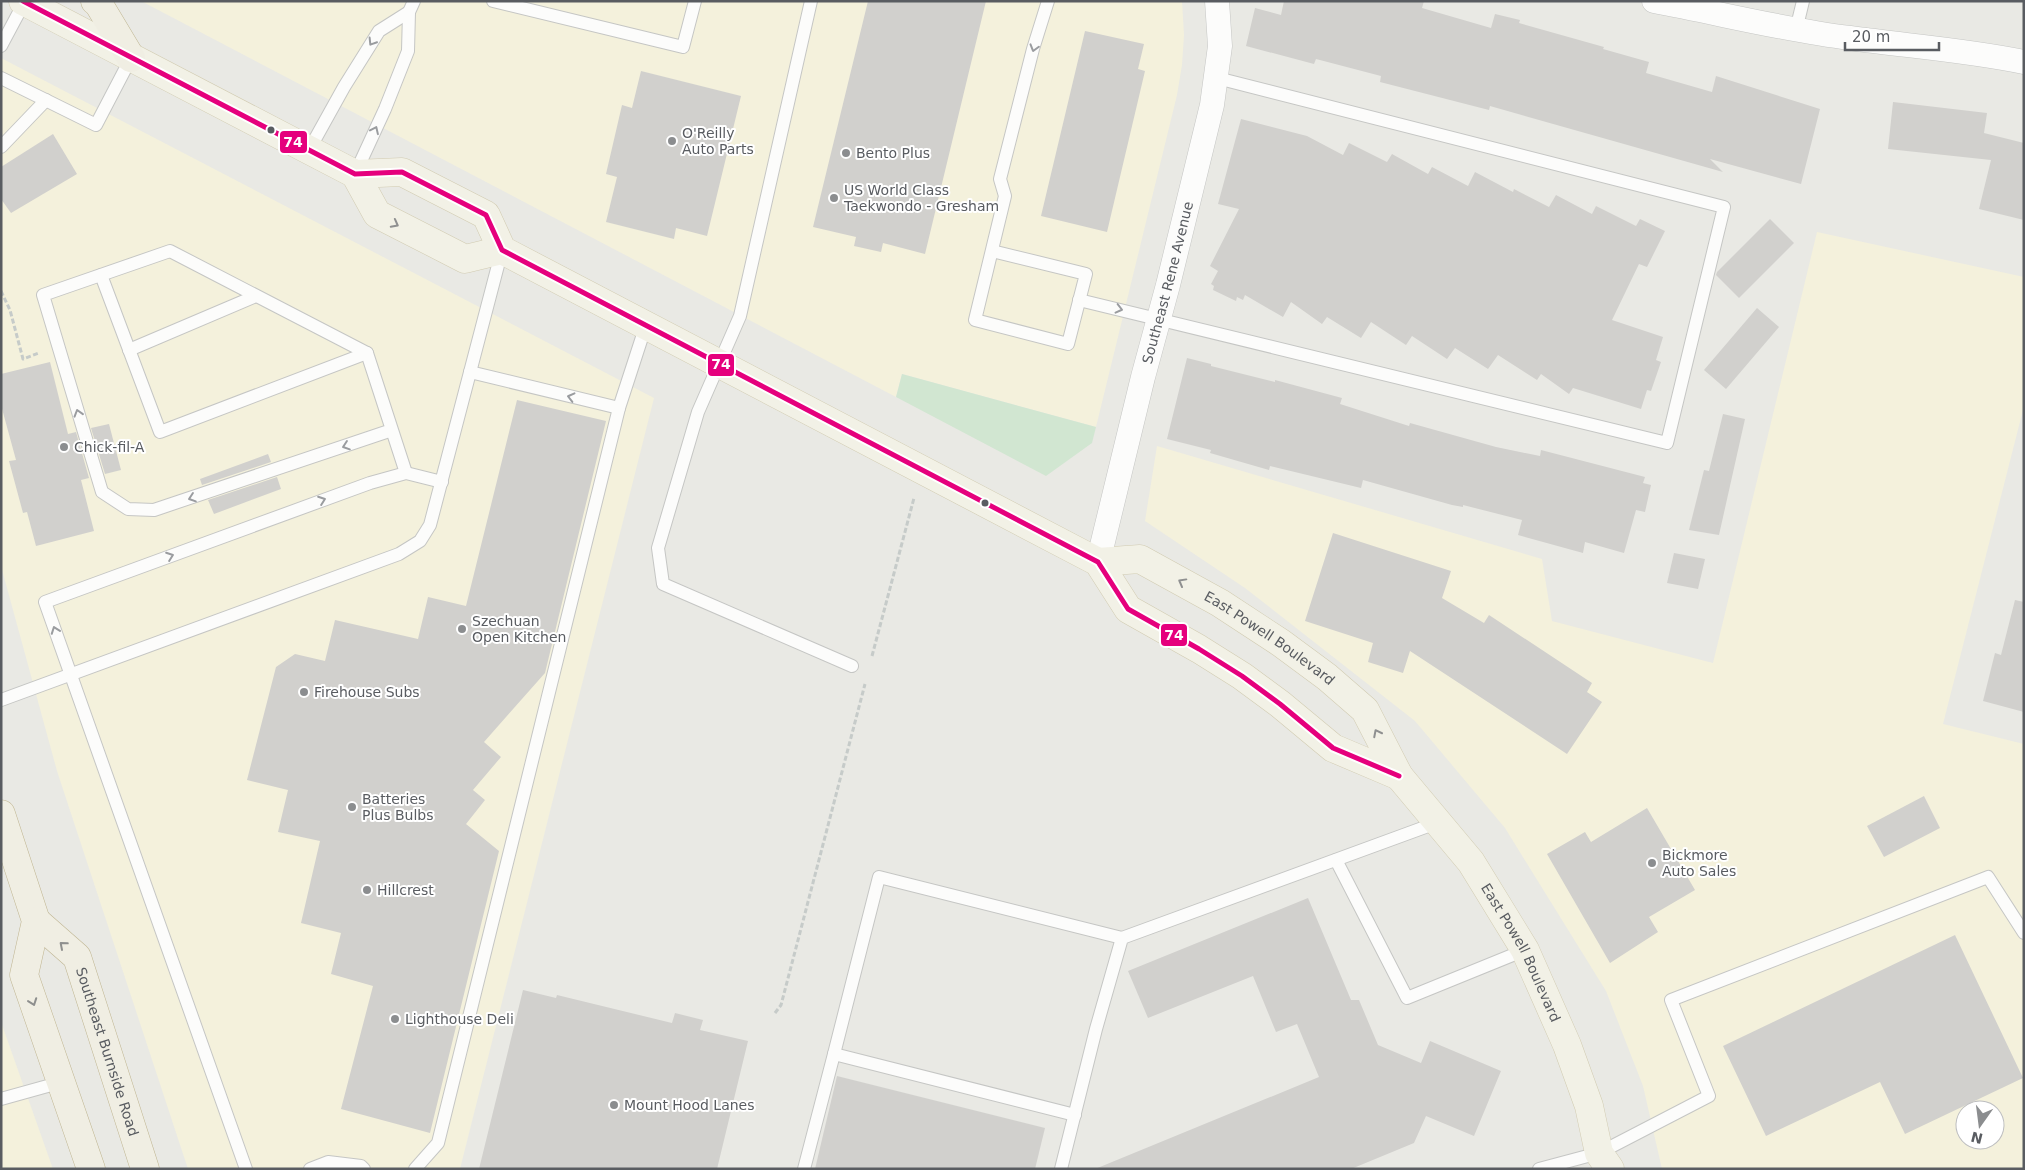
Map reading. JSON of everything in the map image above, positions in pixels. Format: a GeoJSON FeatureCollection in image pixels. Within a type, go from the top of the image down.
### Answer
{"type":"FeatureCollection","features":[{"type":"Feature","properties":{"kind":"highway"},"geometry":{"type":"LineString","coordinates":[[95,1],[131,58]]}},
{"type":"Feature","properties":{"kind":"highway","name":"Southeast Burnside Road"},"geometry":{"type":"LineString","coordinates":[[1,814],[36,921],[77,958],[145,1169]]}},
{"type":"Feature","properties":{"kind":"highway"},"geometry":{"type":"LineString","coordinates":[[36,921],[24,975],[91,1169]]}},
{"type":"Feature","properties":{"kind":"main road"},"geometry":{"type":"LineString","coordinates":[[24,2],[355,174],[402,172],[486,215],[502,250],[465,259],[376,214],[355,174]]}},
{"type":"Feature","properties":{"kind":"main road","name":"East Powell Boulevard"},"geometry":{"type":"LineString","coordinates":[[502,250],[1098,562],[1128,609],[1199,648],[1242,676],[1334,748],[1399,776]]}},
{"type":"Feature","properties":{"kind":"main road","name":"East Powell Boulevard"},"geometry":{"type":"LineString","coordinates":[[1098,562],[1140,559],[1220,604],[1281,643],[1327,677],[1366,710],[1399,776],[1471,862],[1525,950],[1568,1045],[1589,1106],[1602,1163]]}},
{"type":"Feature","properties":{"kind":"street","name":"Southeast Rene Avenue"},"geometry":{"type":"LineString","coordinates":[[1098,562],[1217,78],[1220,46],[1217,1]]}},
{"type":"Feature","properties":{"kind":"street"},"geometry":{"type":"LineString","coordinates":[[1654,1],[1706,10],[1796,30],[1986,54],[2024,62]]}},
{"type":"Feature","properties":{"kind":"lane"},"geometry":{"type":"LineString","coordinates":[[493,1],[683,47],[694,1]]}},
{"type":"Feature","properties":{"kind":"lane"},"geometry":{"type":"LineString","coordinates":[[811,1],[740,316],[698,412],[658,548],[664,584],[852,666]]}},
{"type":"Feature","properties":{"kind":"lane"},"geometry":{"type":"LineString","coordinates":[[992,251],[1086,274],[1068,344],[975,320],[1005,196],[1000,180],[1033,50],[1048,1]]}},
{"type":"Feature","properties":{"kind":"lane"},"geometry":{"type":"LineString","coordinates":[[1796,30],[1803,1]]}},
{"type":"Feature","properties":{"kind":"lane"},"geometry":{"type":"LineString","coordinates":[[1,46],[24,2]]}},
{"type":"Feature","properties":{"kind":"lane"},"geometry":{"type":"LineString","coordinates":[[309,150],[344,87],[379,30],[412,6]]}},
{"type":"Feature","properties":{"kind":"lane"},"geometry":{"type":"LineString","coordinates":[[355,174],[385,109],[408,51],[412,6]]}},
{"type":"Feature","properties":{"kind":"lane"},"geometry":{"type":"LineString","coordinates":[[1,78],[96,125],[131,58]]}},
{"type":"Feature","properties":{"kind":"lane"},"geometry":{"type":"LineString","coordinates":[[1080,300],[1667,443],[1724,207],[1217,78]]}},
{"type":"Feature","properties":{"kind":"lane"},"geometry":{"type":"LineString","coordinates":[[1,147],[46,100]]}},
{"type":"Feature","properties":{"kind":"lane"},"geometry":{"type":"LineString","coordinates":[[1,700],[72,676],[399,554],[420,541],[430,525],[502,250]]}},
{"type":"Feature","properties":{"kind":"lane"},"geometry":{"type":"LineString","coordinates":[[392,430],[154,510],[128,509],[102,492],[43,295],[170,251],[367,354],[392,430],[406,473]]}},
{"type":"Feature","properties":{"kind":"lane"},"geometry":{"type":"LineString","coordinates":[[101,275],[160,432],[367,354]]}},
{"type":"Feature","properties":{"kind":"lane"},"geometry":{"type":"LineString","coordinates":[[129,350],[256,296]]}},
{"type":"Feature","properties":{"kind":"lane"},"geometry":{"type":"LineString","coordinates":[[415,1169],[438,1142],[618,408],[646,325]]}},
{"type":"Feature","properties":{"kind":"lane"},"geometry":{"type":"LineString","coordinates":[[470,372],[618,408]]}},
{"type":"Feature","properties":{"kind":"lane"},"geometry":{"type":"LineString","coordinates":[[246,1169],[45,602],[370,483],[406,473],[442,482]]}},
{"type":"Feature","properties":{"kind":"lane"},"geometry":{"type":"LineString","coordinates":[[804,1169],[879,877],[1122,938],[1439,822]]}},
{"type":"Feature","properties":{"kind":"lane"},"geometry":{"type":"LineString","coordinates":[[1336,860],[1407,998],[1525,950]]}},
{"type":"Feature","properties":{"kind":"lane"},"geometry":{"type":"LineString","coordinates":[[1539,1169],[1602,1163],[1709,1096],[1672,1000],[1988,877],[2024,933]]}},
{"type":"Feature","properties":{"kind":"lane"},"geometry":{"type":"LineString","coordinates":[[1061,1169],[1096,1029],[1122,938]]}},
{"type":"Feature","properties":{"kind":"lane"},"geometry":{"type":"LineString","coordinates":[[834,1054],[1075,1115]]}},
{"type":"Feature","properties":{"kind":"lane"},"geometry":{"type":"LineString","coordinates":[[1,1099],[62,1082]]}},
{"type":"Feature","properties":{"kind":"lane"},"geometry":{"type":"LineString","coordinates":[[310,1169],[328,1162],[361,1166],[364,1169]]}},
{"type":"Feature","properties":{"kind":"path"},"geometry":{"type":"LineString","coordinates":[[1,291],[10,310],[23,359],[58,346]]}},
{"type":"Feature","properties":{"kind":"path"},"geometry":{"type":"LineString","coordinates":[[871,658],[906,523],[923,471]]}},
{"type":"Feature","properties":{"kind":"path"},"geometry":{"type":"LineString","coordinates":[[775,1013],[781,1005],[866,677]]}},
{"type":"Feature","properties":{"kind":"shaded area"},"geometry":{"type":"Polygon","coordinates":[[[141,1],[1182,1],[1184,35],[1177,95],[1096,427],[902,374],[896,397],[141,1]]]}},
{"type":"Feature","properties":{"kind":"shaded area"},"geometry":{"type":"Polygon","coordinates":[[[1,58],[654,398],[460,1169],[188,1169],[57,771],[1,566],[1,58]]]}},
{"type":"Feature","properties":{"kind":"shaded area"},"geometry":{"type":"Polygon","coordinates":[[[1817,232],[2024,277],[2024,406],[1943,724],[2024,744],[2024,1169],[1662,1169],[1643,1086],[1606,991],[1505,828],[1415,721],[1245,588],[1145,521],[1157,446],[1542,559],[1552,621],[1713,663],[1817,232]]]}},
{"type":"Feature","properties":{"kind":"shaded area"},"geometry":{"type":"Polygon","coordinates":[[[1,1022],[53,1169],[1,1169],[1,1022]]]}},
{"type":"Feature","properties":{"kind":"green space"},"geometry":{"type":"Polygon","coordinates":[[[902,374],[1096,427],[1092,443],[1046,476],[896,397],[902,374]]]}},
{"type":"Feature","properties":{"kind":"building"},"geometry":{"type":"Polygon","coordinates":[[[868,1],[986,1],[925,254],[883,243],[881,252],[854,246],[856,237],[813,227],[868,1]]]}},
{"type":"Feature","properties":{"kind":"building"},"geometry":{"type":"Polygon","coordinates":[[[1284,1],[1424,1],[1422,8],[1491,28],[1495,14],[1520,20],[1519,23],[1649,62],[1646,73],[1712,92],[1716,76],[1820,109],[1801,184],[1710,159],[1723,172],[1490,106],[1489,110],[1380,82],[1381,76],[1316,59],[1314,64],[1246,46],[1255,8],[1281,15],[1284,1]]]}},
{"type":"Feature","properties":{"kind":"building"},"geometry":{"type":"Polygon","coordinates":[[[1085,31],[1144,44],[1138,69],[1145,71],[1107,232],[1041,216],[1085,31]]]}},
{"type":"Feature","properties":{"kind":"building","name":"O'Reilly Auto Parts"},"geometry":{"type":"Polygon","coordinates":[[[641,71],[741,96],[707,236],[676,228],[674,239],[606,222],[617,177],[606,174],[622,105],[632,108],[641,71]]]}},
{"type":"Feature","properties":{"kind":"building"},"geometry":{"type":"Polygon","coordinates":[[[1893,102],[1987,113],[1984,133],[2024,143],[2024,220],[1979,209],[1991,160],[1888,149],[1893,102]]]}},
{"type":"Feature","properties":{"kind":"building"},"geometry":{"type":"Polygon","coordinates":[[[1241,119],[1307,136],[1343,155],[1349,143],[1387,162],[1392,154],[1428,174],[1432,167],[1468,186],[1475,172],[1513,192],[1514,189],[1549,207],[1556,195],[1592,214],[1596,206],[1636,226],[1640,219],[1665,231],[1647,267],[1639,264],[1612,320],[1663,337],[1656,360],[1661,362],[1651,391],[1647,390],[1641,409],[1573,388],[1569,394],[1541,374],[1537,380],[1498,355],[1488,369],[1455,348],[1447,359],[1412,336],[1406,345],[1371,322],[1361,338],[1327,317],[1322,324],[1291,302],[1283,317],[1245,295],[1243,300],[1237,297],[1236,301],[1213,290],[1214,286],[1211,284],[1218,271],[1210,266],[1239,209],[1218,204],[1241,119]]]}},
{"type":"Feature","properties":{"kind":"building"},"geometry":{"type":"Polygon","coordinates":[[[53,134],[77,174],[11,213],[1,199],[1,167],[53,134]]]}},
{"type":"Feature","properties":{"kind":"building"},"geometry":{"type":"Polygon","coordinates":[[[1770,219],[1794,243],[1739,298],[1716,275],[1717,272],[1770,219]]]}},
{"type":"Feature","properties":{"kind":"building"},"geometry":{"type":"Polygon","coordinates":[[[1757,308],[1779,327],[1726,389],[1704,370],[1757,308]]]}},
{"type":"Feature","properties":{"kind":"building"},"geometry":{"type":"Polygon","coordinates":[[[1187,358],[1211,364],[1211,366],[1275,382],[1275,380],[1342,398],[1340,404],[1409,426],[1410,423],[1496,447],[1540,456],[1541,450],[1645,477],[1643,483],[1651,485],[1645,512],[1636,510],[1624,553],[1585,542],[1583,553],[1518,535],[1522,520],[1463,505],[1463,507],[1452,505],[1363,480],[1361,488],[1270,466],[1269,470],[1210,453],[1211,450],[1167,439],[1187,358]]]}},
{"type":"Feature","properties":{"kind":"building","name":"Chick-fil-A"},"geometry":{"type":"Polygon","coordinates":[[[50,362],[68,434],[76,432],[89,478],[81,480],[94,531],[36,546],[27,512],[23,513],[9,461],[16,460],[1,405],[1,374],[50,362]]]}},
{"type":"Feature","properties":{"kind":"building"},"geometry":{"type":"Polygon","coordinates":[[[517,400],[606,421],[545,673],[484,742],[501,757],[473,790],[485,800],[466,824],[499,851],[430,1133],[341,1109],[373,986],[331,974],[341,933],[301,923],[320,841],[278,832],[288,790],[247,780],[276,667],[295,654],[325,661],[335,620],[418,639],[428,597],[466,606],[517,400]]]}},
{"type":"Feature","properties":{"kind":"building"},"geometry":{"type":"Polygon","coordinates":[[[1723,414],[1745,419],[1719,535],[1689,530],[1704,470],[1709,471],[1723,414]]]}},
{"type":"Feature","properties":{"kind":"building"},"geometry":{"type":"Polygon","coordinates":[[[109,424],[121,470],[105,474],[91,428],[109,424]]]}},
{"type":"Feature","properties":{"kind":"building"},"geometry":{"type":"Polygon","coordinates":[[[268,454],[271,462],[202,485],[200,479],[268,454]]]}},
{"type":"Feature","properties":{"kind":"building"},"geometry":{"type":"Polygon","coordinates":[[[277,477],[281,489],[214,514],[208,500],[277,477]]]}},
{"type":"Feature","properties":{"kind":"building"},"geometry":{"type":"Polygon","coordinates":[[[1333,533],[1451,571],[1442,598],[1484,623],[1489,615],[1592,683],[1587,692],[1602,702],[1567,754],[1410,651],[1403,673],[1368,662],[1373,643],[1305,621],[1333,533]]]}},
{"type":"Feature","properties":{"kind":"building"},"geometry":{"type":"Polygon","coordinates":[[[1674,553],[1705,559],[1698,589],[1667,583],[1674,553]]]}},
{"type":"Feature","properties":{"kind":"building"},"geometry":{"type":"Polygon","coordinates":[[[2015,600],[2024,602],[2024,712],[1983,701],[1995,653],[2001,655],[2015,600]]]}},
{"type":"Feature","properties":{"kind":"building"},"geometry":{"type":"Polygon","coordinates":[[[1924,796],[1940,828],[1884,857],[1867,826],[1924,796]]]}},
{"type":"Feature","properties":{"kind":"building"},"geometry":{"type":"Polygon","coordinates":[[[1647,808],[1695,890],[1649,917],[1658,932],[1610,963],[1547,854],[1585,832],[1591,842],[1647,808]]]}},
{"type":"Feature","properties":{"kind":"building"},"geometry":{"type":"Polygon","coordinates":[[[1308,898],[1351,1000],[1359,1000],[1378,1045],[1421,1063],[1430,1041],[1501,1071],[1474,1136],[1426,1116],[1414,1143],[1351,1169],[1095,1169],[1319,1077],[1297,1024],[1276,1032],[1253,976],[1148,1018],[1128,971],[1308,898]]]}},
{"type":"Feature","properties":{"kind":"building"},"geometry":{"type":"Polygon","coordinates":[[[1955,935],[2023,1078],[1977,1100],[1955,1100],[1955,1110],[1905,1134],[1880,1082],[1766,1136],[1723,1046],[1955,935]]]}},
{"type":"Feature","properties":{"kind":"building","name":"Mount Hood Lanes"},"geometry":{"type":"Polygon","coordinates":[[[523,990],[556,998],[557,995],[672,1023],[675,1013],[703,1020],[700,1030],[748,1041],[717,1169],[479,1169],[523,990]]]}},
{"type":"Feature","properties":{"kind":"building"},"geometry":{"type":"Polygon","coordinates":[[[837,1076],[1045,1128],[1035,1169],[815,1169],[837,1076]]]}},
{"type":"Feature","properties":{"kind":"transit line","name":"74"},"geometry":{"type":"LineString","coordinates":[[23,1],[355,174],[402,172],[486,215],[502,250],[1098,562],[1128,609],[1242,676],[1280,704],[1333,748],[1399,776]]}},
{"type":"Feature","properties":{"kind":"place","name":"O'Reilly Auto Parts"},"geometry":{"type":"Point","coordinates":[672,141]}},
{"type":"Feature","properties":{"kind":"place","name":"Bento Plus"},"geometry":{"type":"Point","coordinates":[846,153]}},
{"type":"Feature","properties":{"kind":"place","name":"US World Class Taekwondo - Gresham"},"geometry":{"type":"Point","coordinates":[834,198]}},
{"type":"Feature","properties":{"kind":"place","name":"Chick-fil-A"},"geometry":{"type":"Point","coordinates":[64,447]}},
{"type":"Feature","properties":{"kind":"place","name":"Szechuan Open Kitchen"},"geometry":{"type":"Point","coordinates":[462,629]}},
{"type":"Feature","properties":{"kind":"place","name":"Firehouse Subs"},"geometry":{"type":"Point","coordinates":[304,692]}},
{"type":"Feature","properties":{"kind":"place","name":"Batteries Plus Bulbs"},"geometry":{"type":"Point","coordinates":[352,807]}},
{"type":"Feature","properties":{"kind":"place","name":"Bickmore Auto Sales"},"geometry":{"type":"Point","coordinates":[1652,863]}},
{"type":"Feature","properties":{"kind":"place","name":"Hillcrest"},"geometry":{"type":"Point","coordinates":[367,890]}},
{"type":"Feature","properties":{"kind":"place","name":"Lighthouse Deli"},"geometry":{"type":"Point","coordinates":[395,1019]}},
{"type":"Feature","properties":{"kind":"place","name":"Mount Hood Lanes"},"geometry":{"type":"Point","coordinates":[614,1105]}}]}
